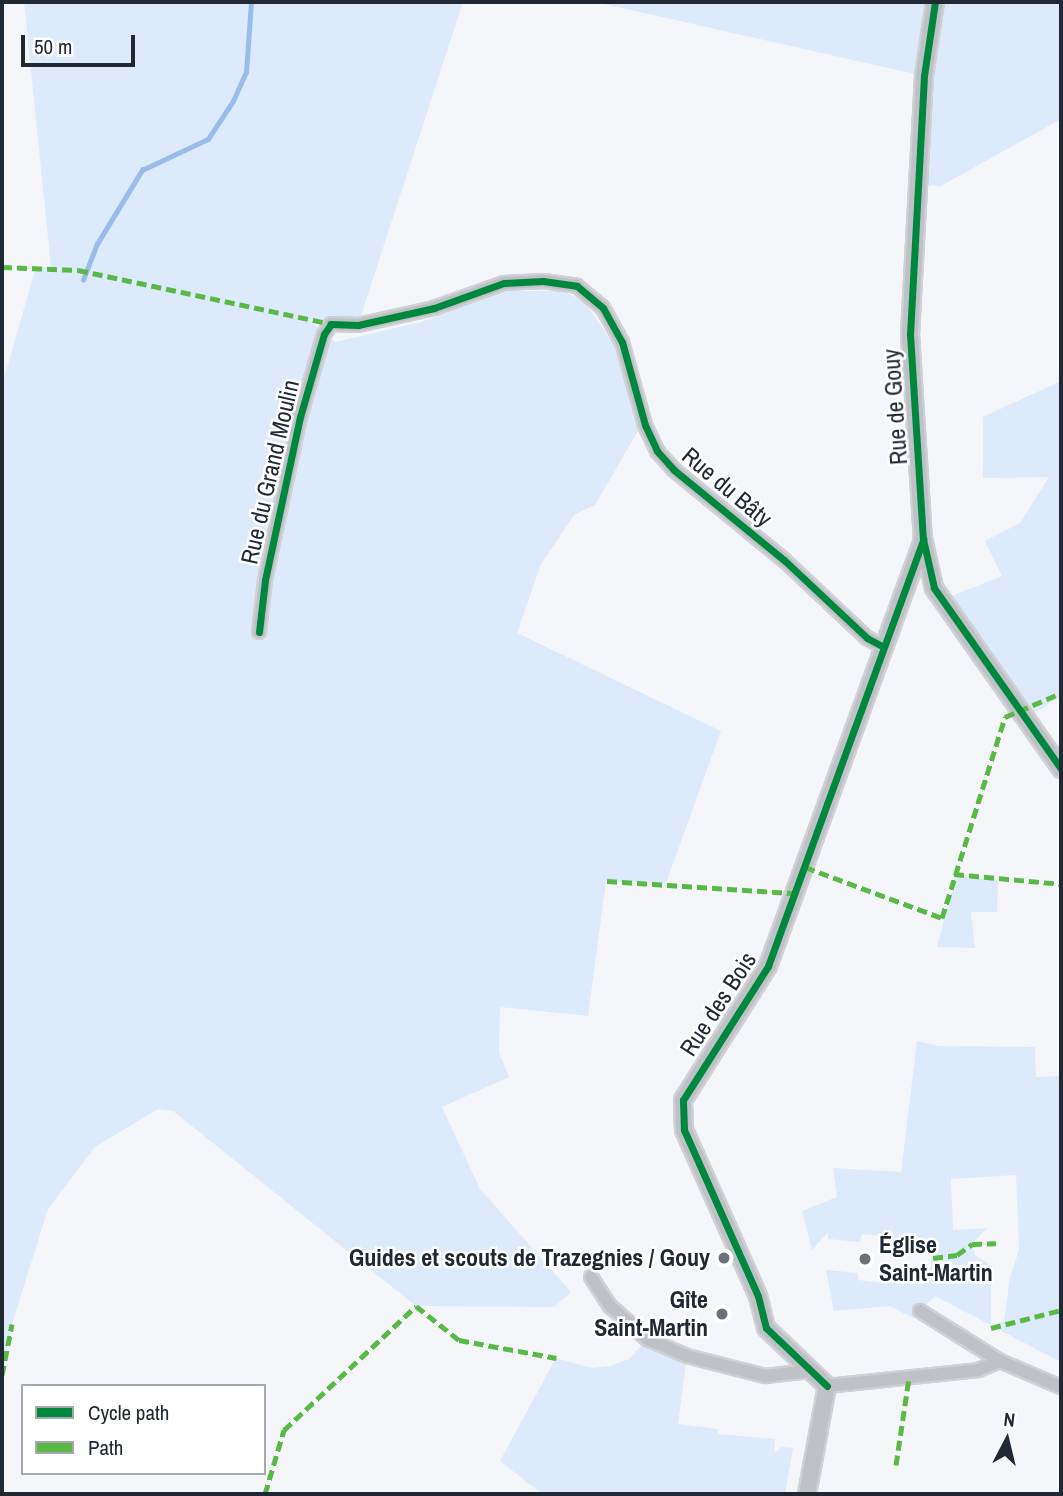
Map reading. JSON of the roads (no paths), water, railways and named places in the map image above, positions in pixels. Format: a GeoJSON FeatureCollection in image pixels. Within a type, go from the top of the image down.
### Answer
{"type":"FeatureCollection","features":[{"type":"Feature","properties":{"kind":"street","name":"Rue de Gouy"},"geometry":{"type":"LineString","coordinates":[[936,2],[924,76],[909,334],[923,540],[934,588],[1061,769]]}},
{"type":"Feature","properties":{"kind":"street","name":"Rue du Bâty"},"geometry":{"type":"LineString","coordinates":[[331,324],[358,325],[434,308],[504,283],[543,281],[577,286],[603,308],[622,342],[645,425],[657,451],[867,638],[882,646]]}},
{"type":"Feature","properties":{"kind":"street","name":"Rue du Grand Moulin"},"geometry":{"type":"LineString","coordinates":[[259,632],[265,580],[300,417],[324,334],[331,324]]}},
{"type":"Feature","properties":{"kind":"street","name":"Rue des Bois"},"geometry":{"type":"LineString","coordinates":[[827,1386],[766,1328],[758,1296],[684,1130],[683,1100],[700,1067],[768,966],[882,646],[923,540]]}},
{"type":"Feature","properties":{"kind":"street"},"geometry":{"type":"LineString","coordinates":[[591,1277],[610,1306],[647,1339],[765,1376],[811,1371]]}},
{"type":"Feature","properties":{"kind":"street"},"geometry":{"type":"LineString","coordinates":[[920,1311],[1000,1361],[1061,1387]]}},
{"type":"Feature","properties":{"kind":"street"},"geometry":{"type":"LineString","coordinates":[[807,1494],[827,1386],[978,1370],[1000,1361]]}},
{"type":"Feature","properties":{"kind":"waterway"},"geometry":{"type":"LineString","coordinates":[[83,280],[97,244],[142,170],[208,139],[233,101],[246,72],[251,2]]}},
{"type":"Feature","properties":{"kind":"place","name":"Guides et scouts de Trazegnies / Gouy"},"geometry":{"type":"Point","coordinates":[724,1258]}},
{"type":"Feature","properties":{"kind":"place","name":"Église Saint-Martin"},"geometry":{"type":"Point","coordinates":[865,1259]}},
{"type":"Feature","properties":{"kind":"place","name":"Gîte Saint-Martin"},"geometry":{"type":"Point","coordinates":[722,1314]}}]}
